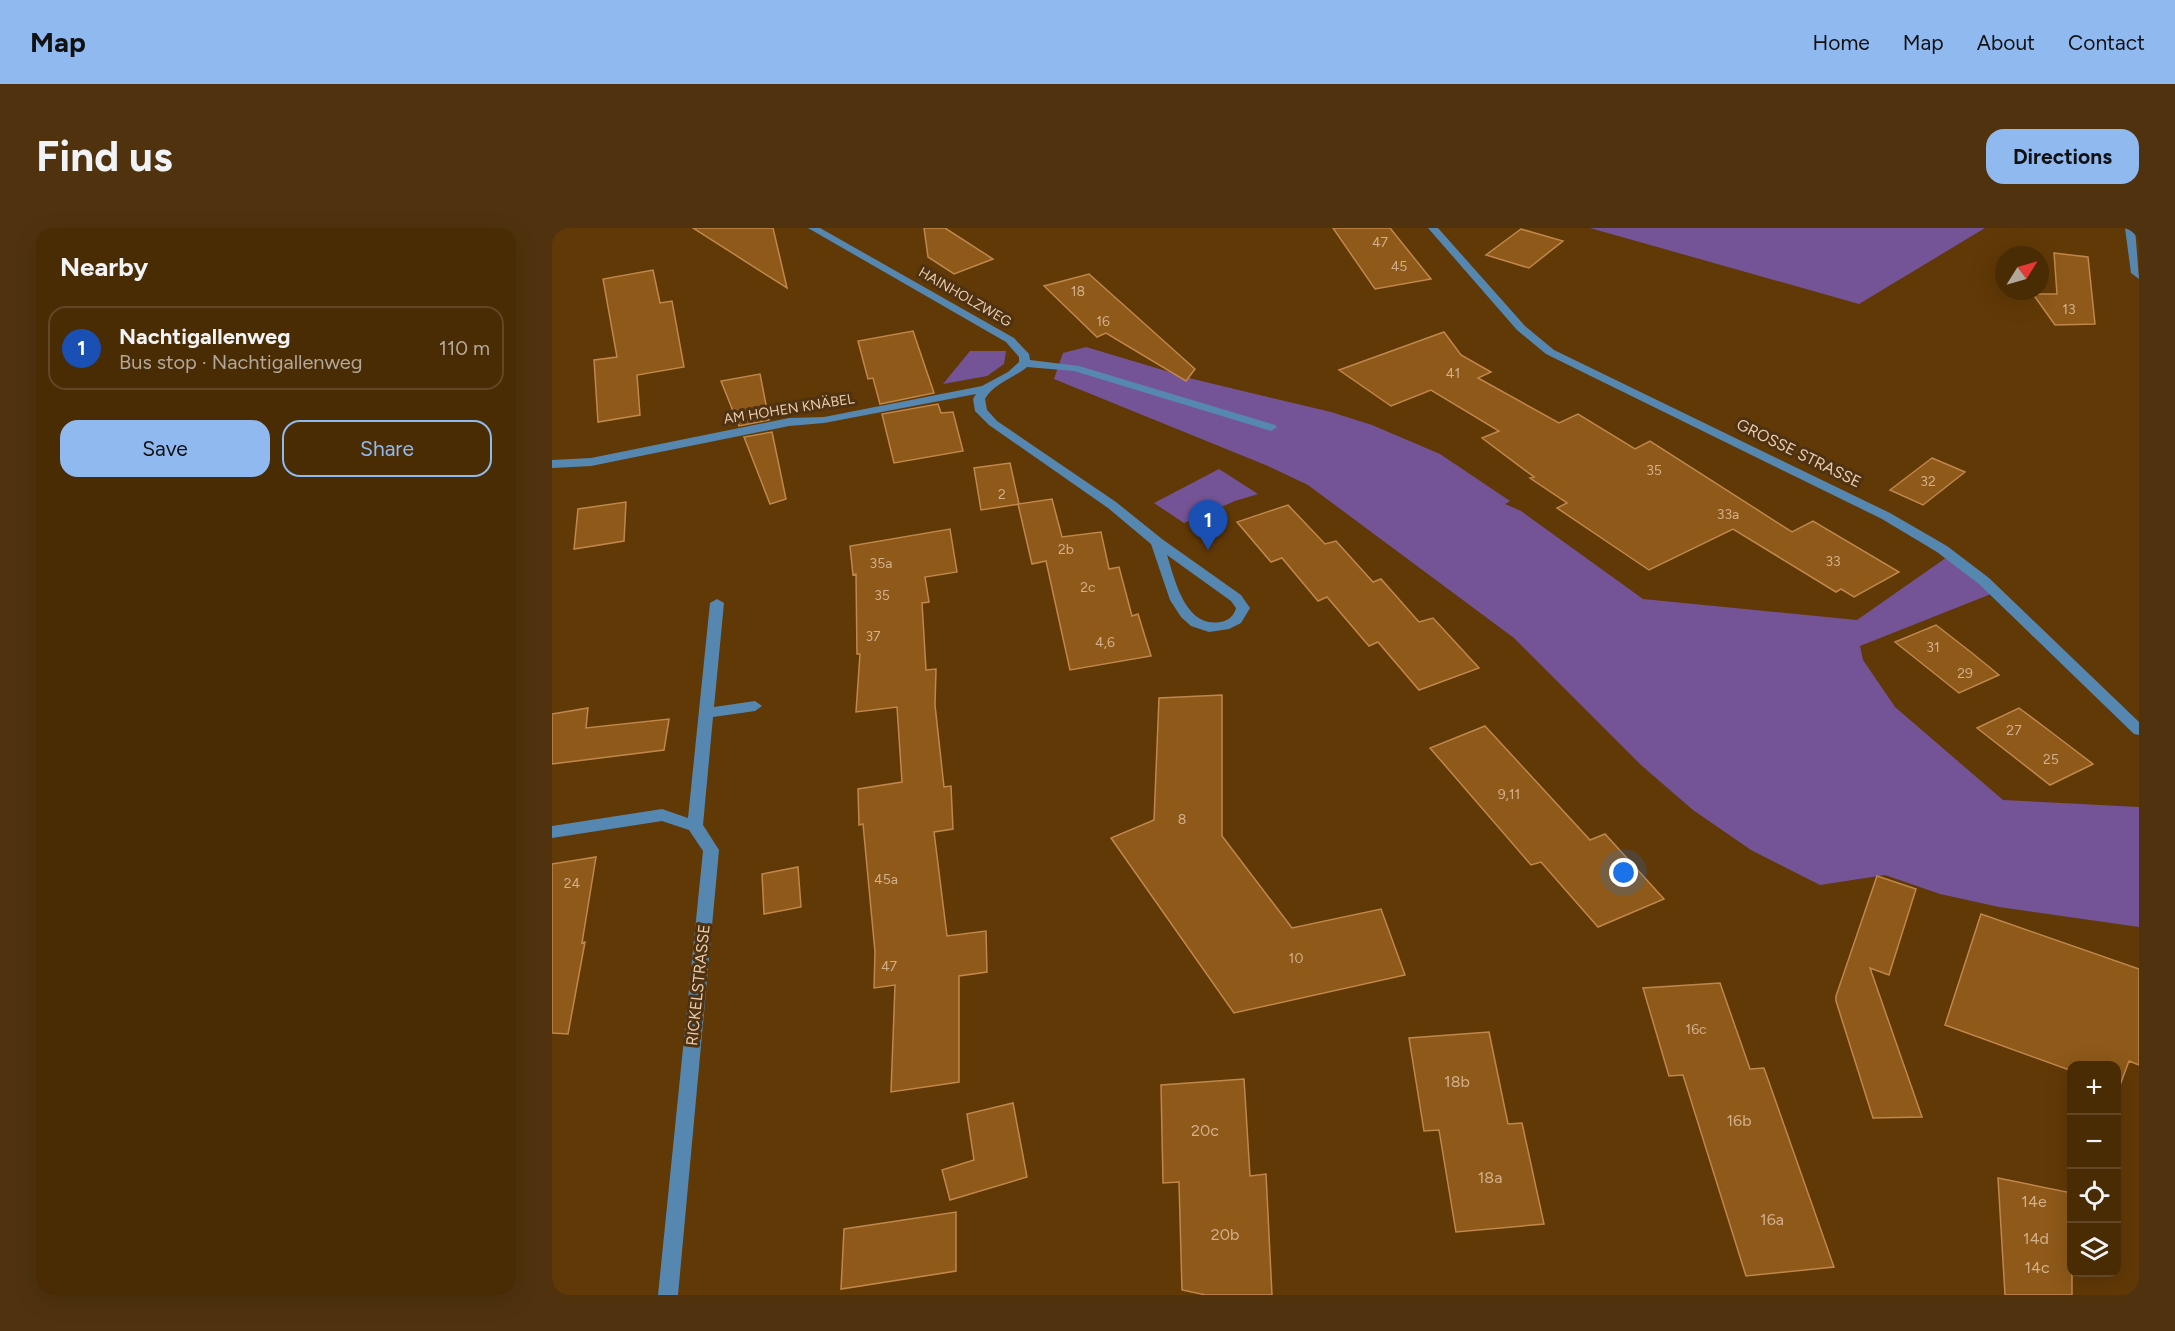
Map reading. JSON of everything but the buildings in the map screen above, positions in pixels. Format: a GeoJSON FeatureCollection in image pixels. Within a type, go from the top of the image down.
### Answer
{"type":"FeatureCollection","features":[{"type":"Feature","properties":{"kind":"street","name":"HAINHOLZWEG"},"geometry":{"type":"LineString","coordinates":[[813,228],[1010,340],[1025,356],[1024,363]]}},
{"type":"Feature","properties":{"kind":"street","name":"GROSSE STRASSE"},"geometry":{"type":"LineString","coordinates":[[1433,228],[1501,306],[1540,346],[1588,372],[1886,516],[1942,549],[1984,581],[2139,730]]}},
{"type":"Feature","properties":{"kind":"street"},"geometry":{"type":"LineString","coordinates":[[2130,228],[2136,273],[2139,276]]}},
{"type":"Feature","properties":{"kind":"street","name":"AM HOHEN KNÄBEL"},"geometry":{"type":"LineString","coordinates":[[552,464],[591,462],[789,422],[824,420],[985,389],[1012,374],[1024,363]]}},
{"type":"Feature","properties":{"kind":"street"},"geometry":{"type":"LineString","coordinates":[[1024,363],[1075,368],[1271,427]]}},
{"type":"Feature","properties":{"kind":"street"},"geometry":{"type":"LineString","coordinates":[[985,389],[979,399],[981,411],[993,423],[1112,505],[1157,542],[1236,598],[1243,608],[1236,621],[1219,627],[1204,626],[1183,612],[1173,594],[1157,542]]}},
{"type":"Feature","properties":{"kind":"street"},"geometry":{"type":"LineString","coordinates":[[552,832],[662,815],[695,826],[717,603]]}},
{"type":"Feature","properties":{"kind":"street"},"geometry":{"type":"LineString","coordinates":[[706,713],[755,706]]}},
{"type":"Feature","properties":{"kind":"street","name":"RICKELSTRASSE"},"geometry":{"type":"LineString","coordinates":[[668,1295],[711,850],[695,826]]}},
{"type":"Feature","properties":{"kind":"shaded area"},"geometry":{"type":"Polygon","coordinates":[[[1590,228],[1985,228],[1859,304],[1590,228]]]}},
{"type":"Feature","properties":{"kind":"shaded area"},"geometry":{"type":"Polygon","coordinates":[[[1086,347],[1193,379],[1331,412],[1372,425],[1440,454],[1510,501],[1505,504],[1521,511],[1643,599],[1857,620],[1950,555],[1996,592],[1860,646],[1863,660],[1895,707],[2003,800],[2139,807],[2139,927],[1999,907],[1940,894],[1885,875],[1820,885],[1751,850],[1693,810],[1641,765],[1514,638],[1308,485],[1268,466],[1054,379],[1063,353],[1086,347]]]}},
{"type":"Feature","properties":{"kind":"shaded area"},"geometry":{"type":"Polygon","coordinates":[[[970,351],[1006,351],[1004,364],[987,376],[943,384],[970,351]]]}},
{"type":"Feature","properties":{"kind":"shaded area"},"geometry":{"type":"Polygon","coordinates":[[[1219,469],[1258,494],[1235,501],[1184,523],[1154,503],[1219,469]]]}},
{"type":"Feature","properties":{"kind":"place","name":"Nachtigallenweg"},"geometry":{"type":"Point","coordinates":[1208,550]}}]}
